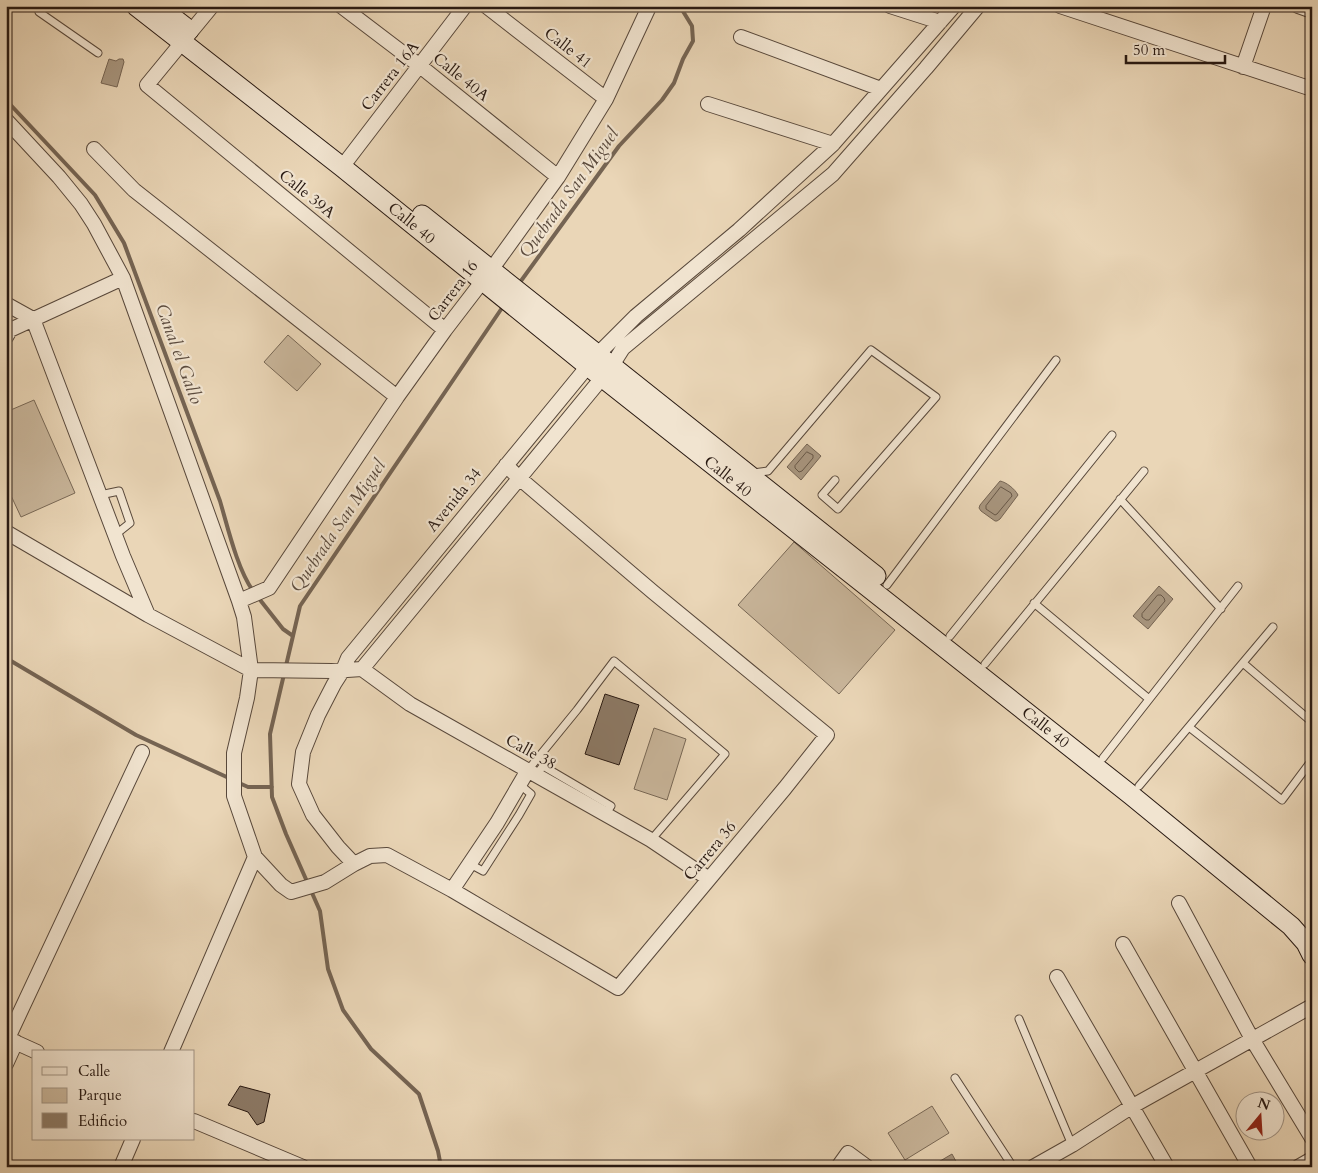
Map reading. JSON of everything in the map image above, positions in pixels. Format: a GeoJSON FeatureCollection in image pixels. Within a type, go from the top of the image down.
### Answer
{"type":"FeatureCollection","features":[{"type":"Feature","properties":{"kind":"main road","name":"Calle 40"},"geometry":{"type":"LineString","coordinates":[[136,6],[187,37],[346,162],[981,669],[1299,917],[1312,933]]}},
{"type":"Feature","properties":{"kind":"main road","name":"Calle 40"},"geometry":{"type":"LineString","coordinates":[[158,6],[187,37]]}},
{"type":"Feature","properties":{"kind":"main road","name":"Calle 40"},"geometry":{"type":"LineString","coordinates":[[834,552],[887,585],[947,641]]}},
{"type":"Feature","properties":{"kind":"main road","name":"Calle 40"},"geometry":{"type":"LineString","coordinates":[[981,669],[1102,758],[1135,790],[1292,926],[1306,943],[1312,955]]}},
{"type":"Feature","properties":{"kind":"street"},"geometry":{"type":"LineString","coordinates":[[187,37],[212,6]]}},
{"type":"Feature","properties":{"kind":"street","name":"Calle 40A"},"geometry":{"type":"LineString","coordinates":[[341,6],[420,66],[558,177]]}},
{"type":"Feature","properties":{"kind":"street","name":"Carrera 16A"},"geometry":{"type":"LineString","coordinates":[[346,162],[465,6]]}},
{"type":"Feature","properties":{"kind":"street","name":"Calle 41"},"geometry":{"type":"LineString","coordinates":[[486,6],[606,100]]}},
{"type":"Feature","properties":{"kind":"street","name":"Carrera 16"},"geometry":{"type":"LineString","coordinates":[[244,599],[269,588],[398,396],[445,330],[491,279],[606,100],[648,10],[648,6]]}},
{"type":"Feature","properties":{"kind":"street"},"geometry":{"type":"LineString","coordinates":[[890,6],[940,22]]}},
{"type":"Feature","properties":{"kind":"street"},"geometry":{"type":"LineString","coordinates":[[6,532],[148,615],[256,671],[338,671],[362,669],[518,477],[636,316],[739,230],[833,144],[954,6]]}},
{"type":"Feature","properties":{"kind":"street"},"geometry":{"type":"LineString","coordinates":[[600,366],[833,174],[978,6]]}},
{"type":"Feature","properties":{"kind":"street"},"geometry":{"type":"LineString","coordinates":[[1060,6],[1312,89]]}},
{"type":"Feature","properties":{"kind":"street"},"geometry":{"type":"LineString","coordinates":[[1243,67],[1264,6]]}},
{"type":"Feature","properties":{"kind":"street"},"geometry":{"type":"LineString","coordinates":[[1298,6],[1312,11]]}},
{"type":"Feature","properties":{"kind":"street","name":"Calle 39A"},"geometry":{"type":"LineString","coordinates":[[187,37],[147,85],[445,330]]}},
{"type":"Feature","properties":{"kind":"street"},"geometry":{"type":"LineString","coordinates":[[741,37],[881,89]]}},
{"type":"Feature","properties":{"kind":"street"},"geometry":{"type":"LineString","coordinates":[[708,104],[833,144]]}},
{"type":"Feature","properties":{"kind":"street"},"geometry":{"type":"LineString","coordinates":[[6,120],[59,177],[81,204],[123,278],[244,599],[244,617],[256,671],[237,735],[234,758],[234,796],[255,857],[280,885],[291,892],[325,882],[370,856],[387,855],[452,890],[497,823],[519,784],[532,772]]}},
{"type":"Feature","properties":{"kind":"street"},"geometry":{"type":"LineString","coordinates":[[94,149],[134,190],[398,396]]}},
{"type":"Feature","properties":{"kind":"street"},"geometry":{"type":"LineString","coordinates":[[6,337],[10,330],[123,278]]}},
{"type":"Feature","properties":{"kind":"street"},"geometry":{"type":"LineString","coordinates":[[6,304],[33,319],[115,535],[148,615]]}},
{"type":"Feature","properties":{"kind":"street","name":"Avenida 34"},"geometry":{"type":"LineString","coordinates":[[354,864],[313,815],[300,784],[302,752],[334,684],[338,671],[506,465],[600,366]]}},
{"type":"Feature","properties":{"kind":"street"},"geometry":{"type":"LineString","coordinates":[[506,465],[518,477]]}},
{"type":"Feature","properties":{"kind":"street","name":"Carrera 36"},"geometry":{"type":"LineString","coordinates":[[452,890],[618,988],[827,735],[518,477]]}},
{"type":"Feature","properties":{"kind":"street","name":"Calle 38"},"geometry":{"type":"LineString","coordinates":[[362,669],[410,704],[652,840],[709,879]]}},
{"type":"Feature","properties":{"kind":"street"},"geometry":{"type":"LineString","coordinates":[[6,1064],[10,1039],[142,752]]}},
{"type":"Feature","properties":{"kind":"street"},"geometry":{"type":"LineString","coordinates":[[172,1050],[255,857]]}},
{"type":"Feature","properties":{"kind":"street"},"geometry":{"type":"LineString","coordinates":[[1179,903],[1252,1039],[1312,1138]]}},
{"type":"Feature","properties":{"kind":"street"},"geometry":{"type":"LineString","coordinates":[[1123,944],[1250,1167]]}},
{"type":"Feature","properties":{"kind":"street"},"geometry":{"type":"LineString","coordinates":[[1056,977],[1167,1167]]}},
{"type":"Feature","properties":{"kind":"street"},"geometry":{"type":"LineString","coordinates":[[1033,1167],[1072,1145],[1131,1107],[1312,1006]]}},
{"type":"Feature","properties":{"kind":"street"},"geometry":{"type":"LineString","coordinates":[[10,1039],[33,1050]]}},
{"type":"Feature","properties":{"kind":"street"},"geometry":{"type":"LineString","coordinates":[[195,1121],[302,1167]]}},
{"type":"Feature","properties":{"kind":"street"},"geometry":{"type":"LineString","coordinates":[[121,1167],[133,1140]]}},
{"type":"Feature","properties":{"kind":"street"},"geometry":{"type":"LineString","coordinates":[[838,1167],[848,1154],[867,1167]]}},
{"type":"Feature","properties":{"kind":"street"},"geometry":{"type":"LineString","coordinates":[[1298,1167],[1312,1159]]}},
{"type":"Feature","properties":{"kind":"lane"},"geometry":{"type":"LineString","coordinates":[[37,6],[39,12],[98,53]]}},
{"type":"Feature","properties":{"kind":"lane"},"geometry":{"type":"LineString","coordinates":[[744,479],[768,471],[871,350],[936,397],[838,509],[822,495],[835,480]]}},
{"type":"Feature","properties":{"kind":"lane"},"geometry":{"type":"LineString","coordinates":[[887,585],[1056,360]]}},
{"type":"Feature","properties":{"kind":"lane"},"geometry":{"type":"LineString","coordinates":[[947,641],[1112,435]]}},
{"type":"Feature","properties":{"kind":"lane"},"geometry":{"type":"LineString","coordinates":[[981,669],[1144,471]]}},
{"type":"Feature","properties":{"kind":"lane"},"geometry":{"type":"LineString","coordinates":[[100,495],[119,491],[130,523],[115,535]]}},
{"type":"Feature","properties":{"kind":"lane"},"geometry":{"type":"LineString","coordinates":[[1120,499],[1221,608]]}},
{"type":"Feature","properties":{"kind":"lane"},"geometry":{"type":"LineString","coordinates":[[1102,758],[1238,586]]}},
{"type":"Feature","properties":{"kind":"lane"},"geometry":{"type":"LineString","coordinates":[[1034,603],[1149,699]]}},
{"type":"Feature","properties":{"kind":"lane"},"geometry":{"type":"LineString","coordinates":[[1135,790],[1273,627]]}},
{"type":"Feature","properties":{"kind":"lane"},"geometry":{"type":"LineString","coordinates":[[532,772],[614,661],[725,754],[652,840]]}},
{"type":"Feature","properties":{"kind":"lane"},"geometry":{"type":"LineString","coordinates":[[1243,663],[1312,722]]}},
{"type":"Feature","properties":{"kind":"lane"},"geometry":{"type":"LineString","coordinates":[[1189,727],[1282,800],[1312,760]]}},
{"type":"Feature","properties":{"kind":"lane"},"geometry":{"type":"LineString","coordinates":[[1019,1020],[1072,1145]]}},
{"type":"Feature","properties":{"kind":"lane"},"geometry":{"type":"LineString","coordinates":[[954,1078],[1013,1167]]}},
{"type":"Feature","properties":{"kind":"green space"},"geometry":{"type":"Polygon","coordinates":[[[288,335],[321,364],[297,391],[264,362],[288,335]]]}},
{"type":"Feature","properties":{"kind":"green space"},"geometry":{"type":"Polygon","coordinates":[[[34,400],[75,493],[21,517],[6,485],[6,412],[34,400]]]}},
{"type":"Feature","properties":{"kind":"green space"},"geometry":{"type":"Polygon","coordinates":[[[794,542],[895,630],[839,694],[738,605],[794,542]]]}},
{"type":"Feature","properties":{"kind":"green space"},"geometry":{"type":"Polygon","coordinates":[[[654,728],[686,739],[667,800],[634,789],[654,728]]]}},
{"type":"Feature","properties":{"kind":"green space"},"geometry":{"type":"Polygon","coordinates":[[[932,1106],[949,1133],[905,1160],[888,1133],[932,1106]]]}},
{"type":"Feature","properties":{"kind":"water"},"geometry":{"type":"Polygon","coordinates":[[[109,59],[116,61],[123,59],[124,62],[117,87],[101,83],[109,59]]]}},
{"type":"Feature","properties":{"kind":"water"},"geometry":{"type":"Polygon","coordinates":[[[807,444],[821,456],[801,480],[787,467],[807,444]]]}},
{"type":"Feature","properties":{"kind":"water"},"geometry":{"type":"Polygon","coordinates":[[[1000,481],[1010,486],[1018,495],[1000,519],[995,521],[979,508],[1000,481]]]}},
{"type":"Feature","properties":{"kind":"water"},"geometry":{"type":"Polygon","coordinates":[[[1159,586],[1173,599],[1148,629],[1133,616],[1159,586]]]}},
{"type":"Feature","properties":{"kind":"water"},"geometry":{"type":"Polygon","coordinates":[[[952,1154],[958,1165],[956,1167],[930,1167],[952,1154]]]}},
{"type":"Feature","properties":{"kind":"building"},"geometry":{"type":"Polygon","coordinates":[[[605,694],[639,705],[619,765],[585,754],[605,694]]]}},
{"type":"Feature","properties":{"kind":"building"},"geometry":{"type":"Polygon","coordinates":[[[240,1086],[270,1094],[264,1122],[257,1125],[248,1112],[228,1105],[240,1086]]]}},
{"type":"Feature","properties":{"kind":"waterway","name":"Quebrada San Miguel"},"geometry":{"type":"LineString","coordinates":[[518,285],[619,146],[662,100],[674,83],[683,59],[693,41],[692,26],[681,8]]}},
{"type":"Feature","properties":{"kind":"waterway","name":"Canal el Gallo"},"geometry":{"type":"LineString","coordinates":[[6,100],[95,195],[124,243],[220,501],[242,571],[253,591]]}},
{"type":"Feature","properties":{"kind":"waterway","name":"Quebrada San Miguel"},"geometry":{"type":"LineString","coordinates":[[441,1167],[438,1151],[419,1094],[371,1049],[343,1010],[328,969],[320,911],[272,797],[270,734],[300,606],[504,305]]}},
{"type":"Feature","properties":{"kind":"waterway","name":"Canal el Gallo"},"geometry":{"type":"LineString","coordinates":[[257,596],[283,629],[293,636]]}},
{"type":"Feature","properties":{"kind":"waterway"},"geometry":{"type":"LineString","coordinates":[[6,658],[136,735],[231,779]]}},
{"type":"Feature","properties":{"kind":"waterway"},"geometry":{"type":"LineString","coordinates":[[237,782],[248,787],[272,787]]}}]}
